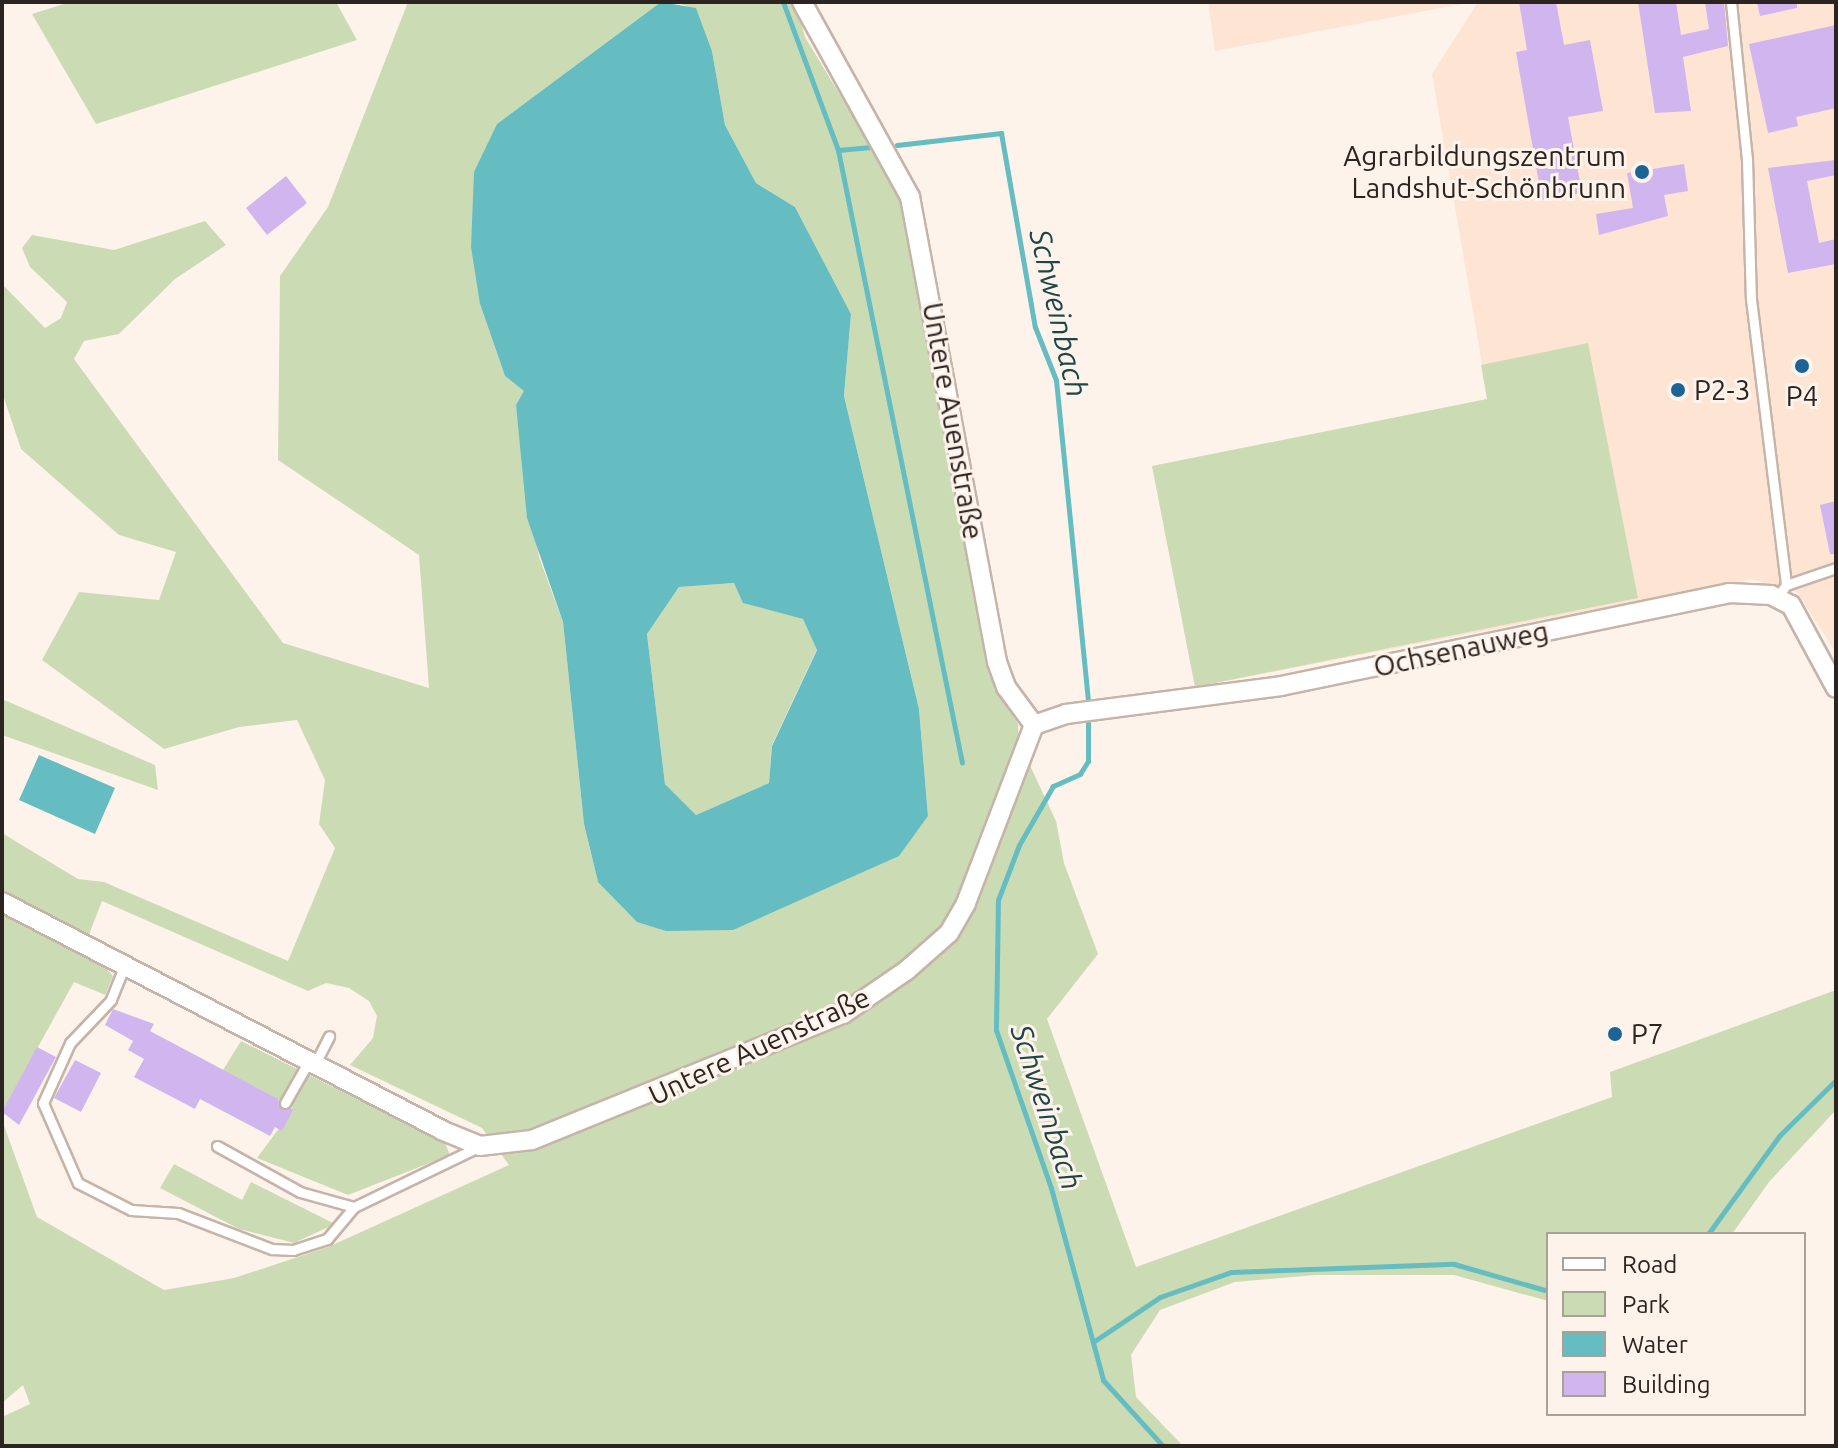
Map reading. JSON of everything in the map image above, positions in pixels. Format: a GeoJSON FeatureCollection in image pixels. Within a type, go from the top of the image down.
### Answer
{"type":"FeatureCollection","features":[{"type":"Feature","properties":{"kind":"street","name":"Untere Auenstraße"},"geometry":{"type":"LineString","coordinates":[[480,1146],[578,1125],[843,1014],[878,992],[955,923],[993,846],[1034,725],[1006,687],[997,662],[910,197],[802,2]]}},
{"type":"Feature","properties":{"kind":"street","name":"Ochsenauweg"},"geometry":{"type":"LineString","coordinates":[[1034,725],[1077,713],[1281,686],[1729,593],[1782,591]]}},
{"type":"Feature","properties":{"kind":"street"},"geometry":{"type":"LineString","coordinates":[[1782,591],[1803,620],[1836,688]]}},
{"type":"Feature","properties":{"kind":"street"},"geometry":{"type":"LineString","coordinates":[[2,902],[124,967],[480,1146]]}},
{"type":"Feature","properties":{"kind":"lane"},"geometry":{"type":"LineString","coordinates":[[1731,2],[1750,234],[1751,299],[1782,591],[1836,568]]}},
{"type":"Feature","properties":{"kind":"lane"},"geometry":{"type":"LineString","coordinates":[[124,967],[111,1000],[70,1043],[43,1103],[78,1183],[131,1210],[178,1213],[272,1249],[293,1250],[327,1239],[354,1207],[480,1146]]}},
{"type":"Feature","properties":{"kind":"lane"},"geometry":{"type":"LineString","coordinates":[[285,1103],[329,1036]]}},
{"type":"Feature","properties":{"kind":"lane"},"geometry":{"type":"LineString","coordinates":[[217,1146],[300,1192],[354,1207]]}},
{"type":"Feature","properties":{"kind":"shaded area"},"geometry":{"type":"Polygon","coordinates":[[[1208,2],[1472,2],[1215,51],[1208,2]]]}},
{"type":"Feature","properties":{"kind":"shaded area"},"geometry":{"type":"Polygon","coordinates":[[[1478,2],[1836,2],[1836,653],[1797,592],[1751,579],[1195,687],[1152,466],[1488,399],[1432,74],[1478,2]]]}},
{"type":"Feature","properties":{"kind":"green space"},"geometry":{"type":"Polygon","coordinates":[[[70,2],[336,2],[357,40],[96,124],[32,14],[70,2]]]}},
{"type":"Feature","properties":{"kind":"green space"},"geometry":{"type":"Polygon","coordinates":[[[408,2],[661,2],[497,124],[480,304],[505,376],[525,391],[516,405],[523,456],[539,557],[563,622],[584,824],[598,882],[928,816],[919,709],[844,396],[851,314],[795,207],[756,183],[725,125],[712,51],[696,9],[674,2],[795,2],[805,37],[903,199],[997,690],[1018,724],[1019,742],[1056,821],[1064,863],[1098,954],[1047,1019],[1136,1267],[1612,1097],[1610,1072],[1836,990],[1836,1110],[1769,1182],[1733,1232],[1546,1232],[1546,1300],[1454,1275],[1316,1275],[1235,1282],[1160,1310],[1131,1355],[1136,1397],[1183,1446],[2,1446],[2,1417],[30,1404],[23,1385],[2,1403],[2,1120],[37,1217],[164,1290],[234,1278],[328,1247],[509,1165],[482,1128],[350,1065],[373,1038],[377,1016],[369,1001],[349,988],[326,983],[308,991],[102,901],[85,945],[113,976],[105,995],[74,982],[2,1112],[2,833],[78,879],[104,882],[288,961],[335,848],[319,824],[325,780],[297,720],[239,727],[164,749],[42,660],[79,592],[159,600],[176,552],[119,535],[21,449],[2,392],[2,284],[45,328],[61,318],[67,302],[30,267],[22,248],[32,235],[114,250],[205,221],[226,245],[175,279],[119,334],[84,341],[74,359],[283,643],[429,688],[419,555],[278,460],[280,276],[328,207],[408,2]]]}},
{"type":"Feature","properties":{"kind":"green space"},"geometry":{"type":"Polygon","coordinates":[[[1588,343],[1638,598],[1195,687],[1152,466],[1487,399],[1481,365],[1588,343]]]}},
{"type":"Feature","properties":{"kind":"green space"},"geometry":{"type":"Polygon","coordinates":[[[734,583],[776,611],[803,619],[817,649],[772,745],[769,783],[696,815],[665,784],[647,634],[679,587],[734,583]]]}},
{"type":"Feature","properties":{"kind":"green space"},"geometry":{"type":"Polygon","coordinates":[[[2,699],[155,765],[158,790],[2,735],[2,699]]]}},
{"type":"Feature","properties":{"kind":"green space"},"geometry":{"type":"Polygon","coordinates":[[[241,1041],[445,1143],[450,1155],[348,1195],[257,1158],[294,1108],[223,1070],[241,1041]]]}},
{"type":"Feature","properties":{"kind":"green space"},"geometry":{"type":"Polygon","coordinates":[[[174,1164],[242,1200],[251,1182],[335,1224],[294,1243],[239,1229],[160,1188],[174,1164]]]}},
{"type":"Feature","properties":{"kind":"water"},"geometry":{"type":"Polygon","coordinates":[[[661,2],[696,8],[712,51],[725,125],[756,183],[795,207],[851,314],[844,396],[919,709],[928,816],[899,856],[733,930],[666,931],[637,922],[598,882],[584,824],[563,622],[527,518],[516,405],[524,391],[505,376],[480,304],[471,247],[474,172],[497,124],[661,2]],[[734,583],[679,587],[647,634],[665,784],[696,815],[769,783],[772,746],[817,650],[803,619],[743,603],[734,583]]]}},
{"type":"Feature","properties":{"kind":"water"},"geometry":{"type":"Polygon","coordinates":[[[39,755],[115,788],[95,834],[19,800],[39,755]]]}},
{"type":"Feature","properties":{"kind":"building"},"geometry":{"type":"Polygon","coordinates":[[[1519,2],[1556,2],[1564,45],[1590,40],[1603,111],[1568,117],[1582,193],[1542,200],[1516,52],[1527,50],[1519,2]]]}},
{"type":"Feature","properties":{"kind":"building"},"geometry":{"type":"Polygon","coordinates":[[[1638,2],[1676,2],[1681,35],[1709,29],[1705,2],[1724,2],[1728,46],[1683,57],[1691,111],[1655,113],[1638,2]]]}},
{"type":"Feature","properties":{"kind":"building"},"geometry":{"type":"Polygon","coordinates":[[[1757,2],[1797,2],[1797,8],[1760,16],[1757,2]]]}},
{"type":"Feature","properties":{"kind":"building"},"geometry":{"type":"Polygon","coordinates":[[[1836,25],[1836,108],[1796,117],[1798,126],[1768,133],[1749,44],[1836,25]]]}},
{"type":"Feature","properties":{"kind":"building"},"geometry":{"type":"Polygon","coordinates":[[[1836,160],[1836,175],[1807,181],[1819,243],[1836,239],[1836,264],[1788,273],[1768,168],[1836,160]]]}},
{"type":"Feature","properties":{"kind":"building"},"geometry":{"type":"Polygon","coordinates":[[[1684,164],[1688,191],[1664,195],[1668,216],[1599,235],[1596,214],[1633,208],[1627,173],[1684,164]]]}},
{"type":"Feature","properties":{"kind":"building"},"geometry":{"type":"Polygon","coordinates":[[[286,176],[307,203],[267,235],[246,208],[286,176]]]}},
{"type":"Feature","properties":{"kind":"building"},"geometry":{"type":"Polygon","coordinates":[[[1836,501],[1836,554],[1830,554],[1820,505],[1836,501]]]}},
{"type":"Feature","properties":{"kind":"building"},"geometry":{"type":"Polygon","coordinates":[[[113,1009],[154,1024],[150,1031],[278,1099],[282,1110],[294,1108],[282,1131],[275,1127],[270,1136],[200,1099],[195,1109],[134,1077],[144,1059],[128,1050],[133,1041],[105,1025],[113,1009]]]}},
{"type":"Feature","properties":{"kind":"building"},"geometry":{"type":"Polygon","coordinates":[[[37,1047],[56,1057],[19,1125],[2,1112],[37,1047]]]}},
{"type":"Feature","properties":{"kind":"building"},"geometry":{"type":"Polygon","coordinates":[[[75,1060],[101,1073],[81,1112],[54,1098],[75,1060]]]}},
{"type":"Feature","properties":{"kind":"waterway","name":"Schweinbach"},"geometry":{"type":"LineString","coordinates":[[783,2],[838,150],[962,763]]}},
{"type":"Feature","properties":{"kind":"waterway","name":"Schweinbach"},"geometry":{"type":"LineString","coordinates":[[897,145],[1001,133],[1035,327],[1056,380],[1088,703]]}},
{"type":"Feature","properties":{"kind":"waterway","name":"Schweinbach"},"geometry":{"type":"LineString","coordinates":[[838,150],[874,147]]}},
{"type":"Feature","properties":{"kind":"waterway","name":"Schweinbach"},"geometry":{"type":"LineString","coordinates":[[1088,723],[1088,761],[1080,774],[1053,786],[1019,845],[998,900],[996,1030],[1051,1188],[1103,1380],[1163,1446]]}},
{"type":"Feature","properties":{"kind":"waterway","name":"Schweinbach"},"geometry":{"type":"LineString","coordinates":[[1709,1232],[1780,1135],[1836,1080]]}},
{"type":"Feature","properties":{"kind":"waterway","name":"Schweinbach"},"geometry":{"type":"LineString","coordinates":[[1093,1342],[1160,1297],[1231,1272],[1454,1264],[1546,1290]]}},
{"type":"Feature","properties":{"kind":"place","name":"Agrarbildungszentrum Landshut-Schönbrunn"},"geometry":{"type":"Point","coordinates":[1642,172]}},
{"type":"Feature","properties":{"kind":"place","name":"P4"},"geometry":{"type":"Point","coordinates":[1802,366]}},
{"type":"Feature","properties":{"kind":"place","name":"P2-3"},"geometry":{"type":"Point","coordinates":[1678,390]}},
{"type":"Feature","properties":{"kind":"place","name":"P7"},"geometry":{"type":"Point","coordinates":[1615,1034]}}]}
